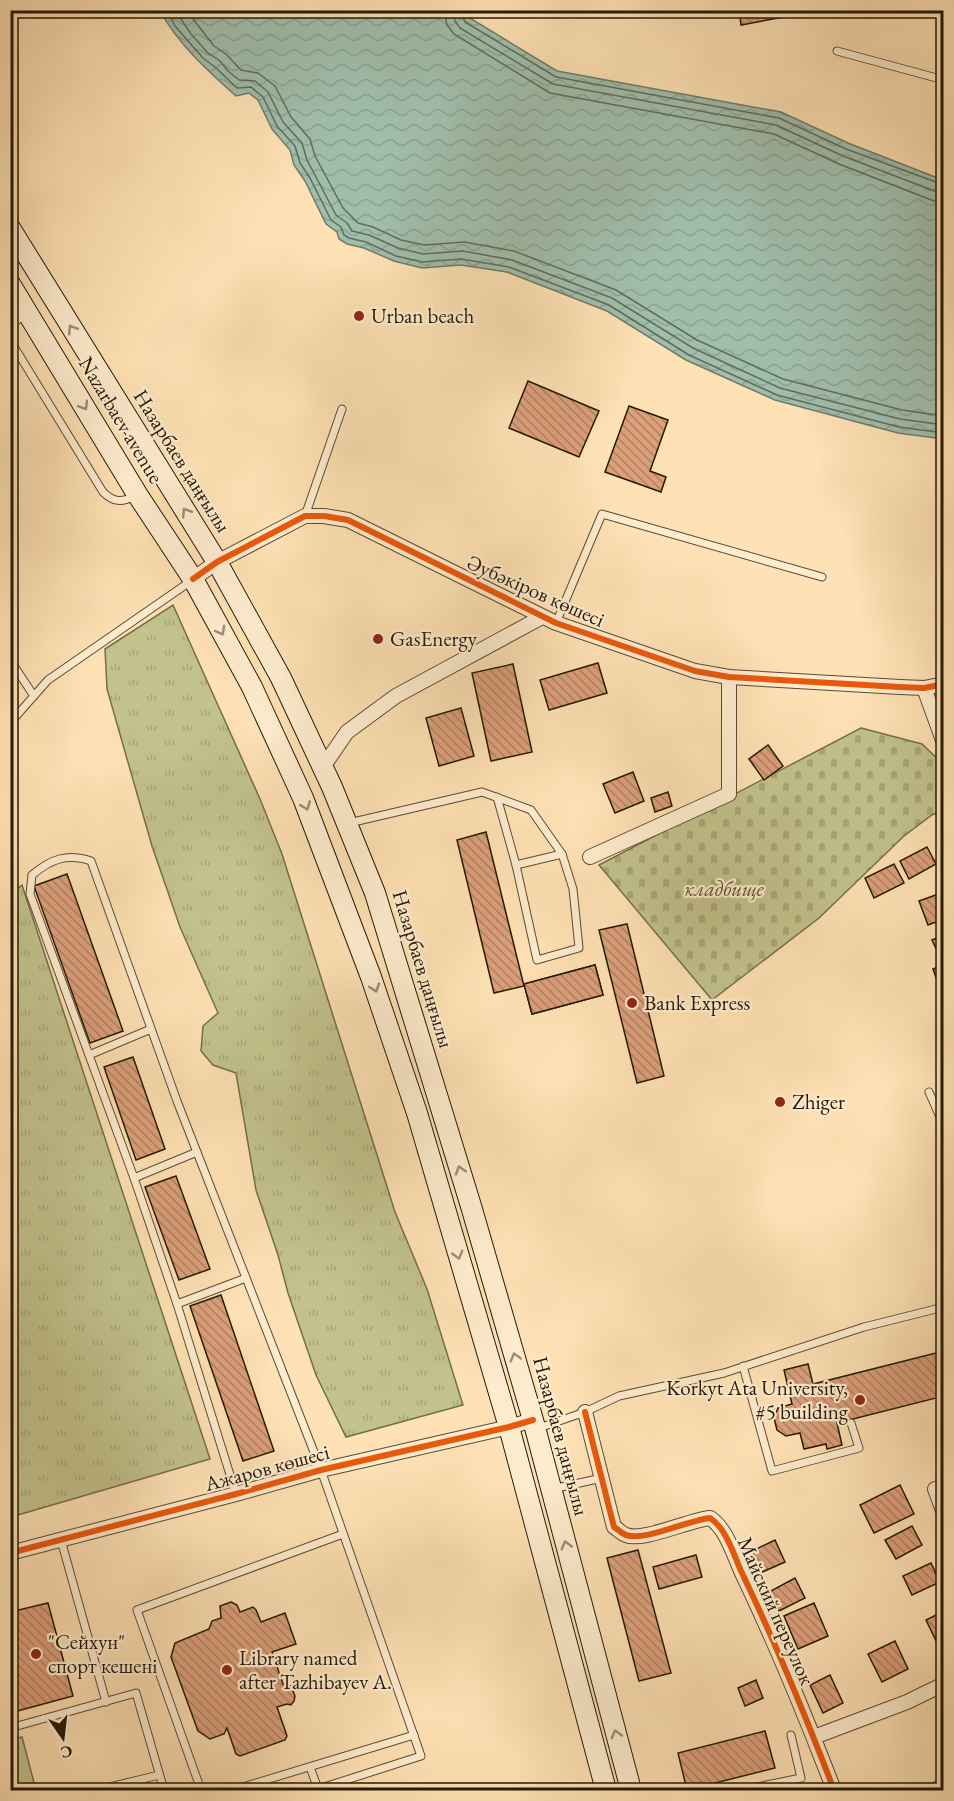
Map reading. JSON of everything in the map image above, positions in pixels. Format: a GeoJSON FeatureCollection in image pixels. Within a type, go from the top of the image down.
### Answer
{"type":"FeatureCollection","features":[{"type":"Feature","properties":{"kind":"main road","name":"Назарбаев даңғылы"},"geometry":{"type":"LineString","coordinates":[[10,228],[217,562],[281,678],[323,767],[375,893],[471,1206],[534,1424],[631,1791]]}},
{"type":"Feature","properties":{"kind":"main road","name":"Nazarbaev avenue"},"geometry":{"type":"LineString","coordinates":[[10,284],[137,494],[193,579]]}},
{"type":"Feature","properties":{"kind":"main road"},"geometry":{"type":"LineString","coordinates":[[193,579],[252,687],[303,798],[371,977],[417,1113],[509,1427],[606,1791]]}},
{"type":"Feature","properties":{"kind":"street"},"geometry":{"type":"LineString","coordinates":[[193,579],[217,562],[305,516]]}},
{"type":"Feature","properties":{"kind":"street","name":"Әубәкіров көшесі"},"geometry":{"type":"LineString","coordinates":[[305,516],[348,520],[542,617],[695,671],[729,677],[924,688],[944,684]]}},
{"type":"Feature","properties":{"kind":"street"},"geometry":{"type":"LineString","coordinates":[[323,767],[347,732],[396,696],[542,617]]}},
{"type":"Feature","properties":{"kind":"street"},"geometry":{"type":"LineString","coordinates":[[590,857],[729,794],[729,677]]}},
{"type":"Feature","properties":{"kind":"street"},"geometry":{"type":"LineString","coordinates":[[924,688],[944,743]]}},
{"type":"Feature","properties":{"kind":"street","name":"Майский переулок"},"geometry":{"type":"LineString","coordinates":[[585,1412],[614,1527],[627,1536],[643,1536],[710,1518],[721,1528],[814,1737],[834,1791]]}},
{"type":"Feature","properties":{"kind":"street","name":"Ажаров көшесі"},"geometry":{"type":"LineString","coordinates":[[10,1553],[321,1470],[509,1427],[534,1424]]}},
{"type":"Feature","properties":{"kind":"street"},"geometry":{"type":"LineString","coordinates":[[935,1489],[944,1513]]}},
{"type":"Feature","properties":{"kind":"street"},"geometry":{"type":"LineString","coordinates":[[814,1737],[907,1702],[944,1684]]}},
{"type":"Feature","properties":{"kind":"lane"},"geometry":{"type":"LineString","coordinates":[[837,51],[944,80]]}},
{"type":"Feature","properties":{"kind":"lane"},"geometry":{"type":"LineString","coordinates":[[10,328],[27,310]]}},
{"type":"Feature","properties":{"kind":"lane"},"geometry":{"type":"LineString","coordinates":[[10,340],[103,492],[110,499],[119,501],[128,500],[137,494]]}},
{"type":"Feature","properties":{"kind":"lane"},"geometry":{"type":"LineString","coordinates":[[305,516],[342,409]]}},
{"type":"Feature","properties":{"kind":"lane"},"geometry":{"type":"LineString","coordinates":[[556,623],[602,514],[822,577]]}},
{"type":"Feature","properties":{"kind":"lane"},"geometry":{"type":"LineString","coordinates":[[10,723],[48,680],[193,579]]}},
{"type":"Feature","properties":{"kind":"lane"},"geometry":{"type":"LineString","coordinates":[[10,660],[34,696]]}},
{"type":"Feature","properties":{"kind":"lane"},"geometry":{"type":"LineString","coordinates":[[347,823],[482,792],[497,797],[531,810],[562,854],[573,889],[579,948],[537,960],[516,865],[497,797]]}},
{"type":"Feature","properties":{"kind":"lane"},"geometry":{"type":"LineString","coordinates":[[516,865],[562,854]]}},
{"type":"Feature","properties":{"kind":"lane"},"geometry":{"type":"LineString","coordinates":[[236,1494],[177,1304],[134,1178],[30,894],[32,875],[46,864],[75,856],[91,861],[197,1152],[321,1470],[422,1756],[318,1790],[310,1767]]}},
{"type":"Feature","properties":{"kind":"lane"},"geometry":{"type":"LineString","coordinates":[[89,1055],[151,1029]]}},
{"type":"Feature","properties":{"kind":"lane"},"geometry":{"type":"LineString","coordinates":[[929,1092],[944,1126]]}},
{"type":"Feature","properties":{"kind":"lane"},"geometry":{"type":"LineString","coordinates":[[134,1178],[197,1152]]}},
{"type":"Feature","properties":{"kind":"lane"},"geometry":{"type":"LineString","coordinates":[[177,1304],[246,1278]]}},
{"type":"Feature","properties":{"kind":"lane"},"geometry":{"type":"LineString","coordinates":[[534,1424],[585,1412],[619,1396],[724,1373],[864,1328],[944,1307]]}},
{"type":"Feature","properties":{"kind":"lane"},"geometry":{"type":"LineString","coordinates":[[743,1366],[772,1471],[859,1448],[851,1423]]}},
{"type":"Feature","properties":{"kind":"lane"},"geometry":{"type":"LineString","coordinates":[[551,1489],[602,1478]]}},
{"type":"Feature","properties":{"kind":"lane"},"geometry":{"type":"LineString","coordinates":[[201,1791],[137,1610],[343,1534]]}},
{"type":"Feature","properties":{"kind":"lane"},"geometry":{"type":"LineString","coordinates":[[61,1540],[106,1702]]}},
{"type":"Feature","properties":{"kind":"lane"},"geometry":{"type":"LineString","coordinates":[[10,1728],[136,1693],[164,1791]]}},
{"type":"Feature","properties":{"kind":"lane"},"geometry":{"type":"LineString","coordinates":[[234,1791],[414,1735]]}},
{"type":"Feature","properties":{"kind":"lane"},"geometry":{"type":"LineString","coordinates":[[742,1791],[801,1778],[791,1735]]}},
{"type":"Feature","properties":{"kind":"lane"},"geometry":{"type":"LineString","coordinates":[[97,1791],[159,1774]]}},
{"type":"Feature","properties":{"kind":"lane"},"geometry":{"type":"LineString","coordinates":[[917,1791],[944,1784]]}},
{"type":"Feature","properties":{"kind":"green space"},"geometry":{"type":"Polygon","coordinates":[[[173,605],[260,799],[282,854],[395,1212],[427,1289],[463,1405],[346,1437],[316,1375],[256,1190],[236,1073],[213,1065],[201,1051],[203,1026],[218,1013],[180,927],[152,846],[107,689],[105,649],[173,605]]]}},
{"type":"Feature","properties":{"kind":"green space","name":"кладбище"},"geometry":{"type":"Polygon","coordinates":[[[861,728],[922,744],[943,764],[943,810],[932,815],[904,836],[819,918],[712,1000],[599,865],[861,728]]]}},
{"type":"Feature","properties":{"kind":"green space"},"geometry":{"type":"Polygon","coordinates":[[[22,885],[210,1459],[11,1517],[10,895],[22,885]]]}},
{"type":"Feature","properties":{"kind":"green space"},"geometry":{"type":"Polygon","coordinates":[[[22,1737],[36,1790],[11,1790],[11,1740],[22,1737]]]}},
{"type":"Feature","properties":{"kind":"water"},"geometry":{"type":"Polygon","coordinates":[[[160,11],[465,11],[468,17],[557,71],[781,112],[848,143],[943,180],[943,439],[898,433],[775,400],[686,360],[607,311],[507,272],[461,265],[422,268],[394,261],[364,248],[347,244],[339,239],[337,232],[326,224],[305,181],[294,165],[290,150],[272,129],[258,100],[249,93],[236,96],[204,67],[185,46],[160,11]]]}},
{"type":"Feature","properties":{"kind":"building"},"geometry":{"type":"Polygon","coordinates":[[[739,10],[810,10],[811,12],[741,25],[739,10]]]}},
{"type":"Feature","properties":{"kind":"building"},"geometry":{"type":"Polygon","coordinates":[[[528,381],[599,411],[579,457],[509,428],[528,381]]]}},
{"type":"Feature","properties":{"kind":"building"},"geometry":{"type":"Polygon","coordinates":[[[629,406],[668,420],[650,471],[666,477],[661,492],[605,472],[629,406]]]}},
{"type":"Feature","properties":{"kind":"building"},"geometry":{"type":"Polygon","coordinates":[[[598,663],[607,693],[549,710],[540,680],[598,663]]]}},
{"type":"Feature","properties":{"kind":"building"},"geometry":{"type":"Polygon","coordinates":[[[513,664],[532,752],[491,761],[472,673],[513,664]]]}},
{"type":"Feature","properties":{"kind":"building"},"geometry":{"type":"Polygon","coordinates":[[[461,708],[474,756],[439,766],[426,718],[461,708]]]}},
{"type":"Feature","properties":{"kind":"building"},"geometry":{"type":"Polygon","coordinates":[[[768,745],[783,766],[764,780],[749,759],[768,745]]]}},
{"type":"Feature","properties":{"kind":"building"},"geometry":{"type":"Polygon","coordinates":[[[633,772],[644,801],[615,813],[603,784],[633,772]]]}},
{"type":"Feature","properties":{"kind":"building"},"geometry":{"type":"Polygon","coordinates":[[[668,792],[672,806],[655,812],[651,798],[668,792]]]}},
{"type":"Feature","properties":{"kind":"building"},"geometry":{"type":"Polygon","coordinates":[[[486,832],[524,986],[494,993],[457,840],[486,832]]]}},
{"type":"Feature","properties":{"kind":"building"},"geometry":{"type":"Polygon","coordinates":[[[927,847],[936,864],[909,879],[900,861],[927,847]]]}},
{"type":"Feature","properties":{"kind":"building"},"geometry":{"type":"Polygon","coordinates":[[[894,864],[904,883],[874,898],[865,878],[894,864]]]}},
{"type":"Feature","properties":{"kind":"building"},"geometry":{"type":"Polygon","coordinates":[[[67,874],[123,1031],[90,1043],[34,886],[67,874]]]}},
{"type":"Feature","properties":{"kind":"building"},"geometry":{"type":"Polygon","coordinates":[[[944,892],[944,919],[928,925],[919,901],[944,892]]]}},
{"type":"Feature","properties":{"kind":"building","name":"Bank Express"},"geometry":{"type":"Polygon","coordinates":[[[627,924],[664,1076],[637,1083],[599,930],[627,924]]]}},
{"type":"Feature","properties":{"kind":"building"},"geometry":{"type":"Polygon","coordinates":[[[944,935],[944,962],[942,962],[932,940],[944,935]]]}},
{"type":"Feature","properties":{"kind":"building"},"geometry":{"type":"Polygon","coordinates":[[[595,965],[603,995],[532,1014],[524,984],[595,965]]]}},
{"type":"Feature","properties":{"kind":"building"},"geometry":{"type":"Polygon","coordinates":[[[595,965],[603,995],[532,1014],[524,984],[595,965]]]}},
{"type":"Feature","properties":{"kind":"building"},"geometry":{"type":"Polygon","coordinates":[[[944,965],[944,985],[939,986],[933,969],[944,965]]]}},
{"type":"Feature","properties":{"kind":"building"},"geometry":{"type":"Polygon","coordinates":[[[133,1057],[165,1149],[136,1160],[104,1067],[133,1057]]]}},
{"type":"Feature","properties":{"kind":"building"},"geometry":{"type":"Polygon","coordinates":[[[176,1176],[210,1269],[179,1280],[145,1187],[176,1176]]]}},
{"type":"Feature","properties":{"kind":"building"},"geometry":{"type":"Polygon","coordinates":[[[221,1295],[274,1451],[243,1461],[190,1306],[221,1295]]]}},
{"type":"Feature","properties":{"kind":"building","name":"Korkyt Ata University, #5 building"},"geometry":{"type":"Polygon","coordinates":[[[944,1351],[944,1396],[837,1423],[842,1445],[827,1449],[826,1444],[804,1449],[800,1433],[786,1436],[777,1430],[774,1418],[778,1408],[792,1404],[784,1370],[808,1364],[813,1384],[944,1351]]]}},
{"type":"Feature","properties":{"kind":"building"},"geometry":{"type":"Polygon","coordinates":[[[900,1485],[914,1514],[874,1533],[860,1505],[900,1485]]]}},
{"type":"Feature","properties":{"kind":"building"},"geometry":{"type":"Polygon","coordinates":[[[912,1526],[922,1545],[896,1559],[885,1540],[912,1526]]]}},
{"type":"Feature","properties":{"kind":"building"},"geometry":{"type":"Polygon","coordinates":[[[775,1540],[785,1562],[760,1573],[750,1552],[775,1540]]]}},
{"type":"Feature","properties":{"kind":"building"},"geometry":{"type":"Polygon","coordinates":[[[638,1550],[671,1673],[639,1681],[607,1558],[638,1550]]]}},
{"type":"Feature","properties":{"kind":"building"},"geometry":{"type":"Polygon","coordinates":[[[696,1555],[702,1577],[659,1589],[653,1567],[696,1555]]]}},
{"type":"Feature","properties":{"kind":"building"},"geometry":{"type":"Polygon","coordinates":[[[931,1563],[940,1582],[912,1595],[903,1576],[931,1563]]]}},
{"type":"Feature","properties":{"kind":"building"},"geometry":{"type":"Polygon","coordinates":[[[795,1578],[805,1598],[779,1611],[769,1592],[795,1578]]]}},
{"type":"Feature","properties":{"kind":"building","name":"Library named after Tazhibayev A."},"geometry":{"type":"Polygon","coordinates":[[[231,1602],[237,1605],[240,1612],[253,1607],[261,1622],[285,1613],[296,1644],[272,1652],[283,1684],[291,1686],[295,1696],[291,1705],[277,1707],[287,1736],[285,1740],[240,1756],[236,1754],[227,1728],[224,1734],[210,1739],[198,1731],[171,1657],[175,1643],[209,1629],[212,1621],[221,1618],[220,1606],[231,1602]]]}},
{"type":"Feature","properties":{"kind":"building","name":"\"Сейхун\" спорт кешені"},"geometry":{"type":"Polygon","coordinates":[[[48,1603],[73,1696],[10,1713],[10,1612],[48,1603]]]}},
{"type":"Feature","properties":{"kind":"building"},"geometry":{"type":"Polygon","coordinates":[[[814,1603],[828,1636],[798,1649],[784,1616],[814,1603]]]}},
{"type":"Feature","properties":{"kind":"building"},"geometry":{"type":"Polygon","coordinates":[[[944,1611],[944,1649],[941,1651],[926,1620],[944,1611]]]}},
{"type":"Feature","properties":{"kind":"building"},"geometry":{"type":"Polygon","coordinates":[[[895,1641],[908,1669],[882,1682],[868,1654],[895,1641]]]}},
{"type":"Feature","properties":{"kind":"building"},"geometry":{"type":"Polygon","coordinates":[[[830,1675],[843,1703],[823,1713],[810,1685],[830,1675]]]}},
{"type":"Feature","properties":{"kind":"building"},"geometry":{"type":"Polygon","coordinates":[[[756,1680],[763,1698],[745,1706],[738,1688],[756,1680]]]}},
{"type":"Feature","properties":{"kind":"building"},"geometry":{"type":"Polygon","coordinates":[[[765,1731],[775,1768],[687,1790],[678,1753],[765,1731]]]}},
{"type":"Feature","properties":{"kind":"cycle path"},"geometry":{"type":"LineString","coordinates":[[193,579],[217,562],[305,516],[324,516],[348,520],[556,623],[695,671],[729,677],[900,687],[924,688],[944,684]]}},
{"type":"Feature","properties":{"kind":"cycle path"},"geometry":{"type":"LineString","coordinates":[[585,1412],[614,1527],[626,1535],[643,1536],[710,1518],[721,1529],[779,1654],[834,1790]]}},
{"type":"Feature","properties":{"kind":"cycle path"},"geometry":{"type":"LineString","coordinates":[[10,1553],[321,1470],[533,1420]]}},
{"type":"Feature","properties":{"kind":"place","name":"Urban beach"},"geometry":{"type":"Point","coordinates":[359,316]}},
{"type":"Feature","properties":{"kind":"place","name":"GasEnergy"},"geometry":{"type":"Point","coordinates":[378,639]}},
{"type":"Feature","properties":{"kind":"place","name":"Bank Express"},"geometry":{"type":"Point","coordinates":[632,1003]}},
{"type":"Feature","properties":{"kind":"place","name":"Zhiger"},"geometry":{"type":"Point","coordinates":[780,1102]}},
{"type":"Feature","properties":{"kind":"place","name":"Korkyt Ata University, #5 building"},"geometry":{"type":"Point","coordinates":[860,1400]}},
{"type":"Feature","properties":{"kind":"place","name":"\"Сейхун\" спорт кешені"},"geometry":{"type":"Point","coordinates":[36,1654]}},
{"type":"Feature","properties":{"kind":"place","name":"Library named after Tazhibayev A."},"geometry":{"type":"Point","coordinates":[227,1670]}}]}
